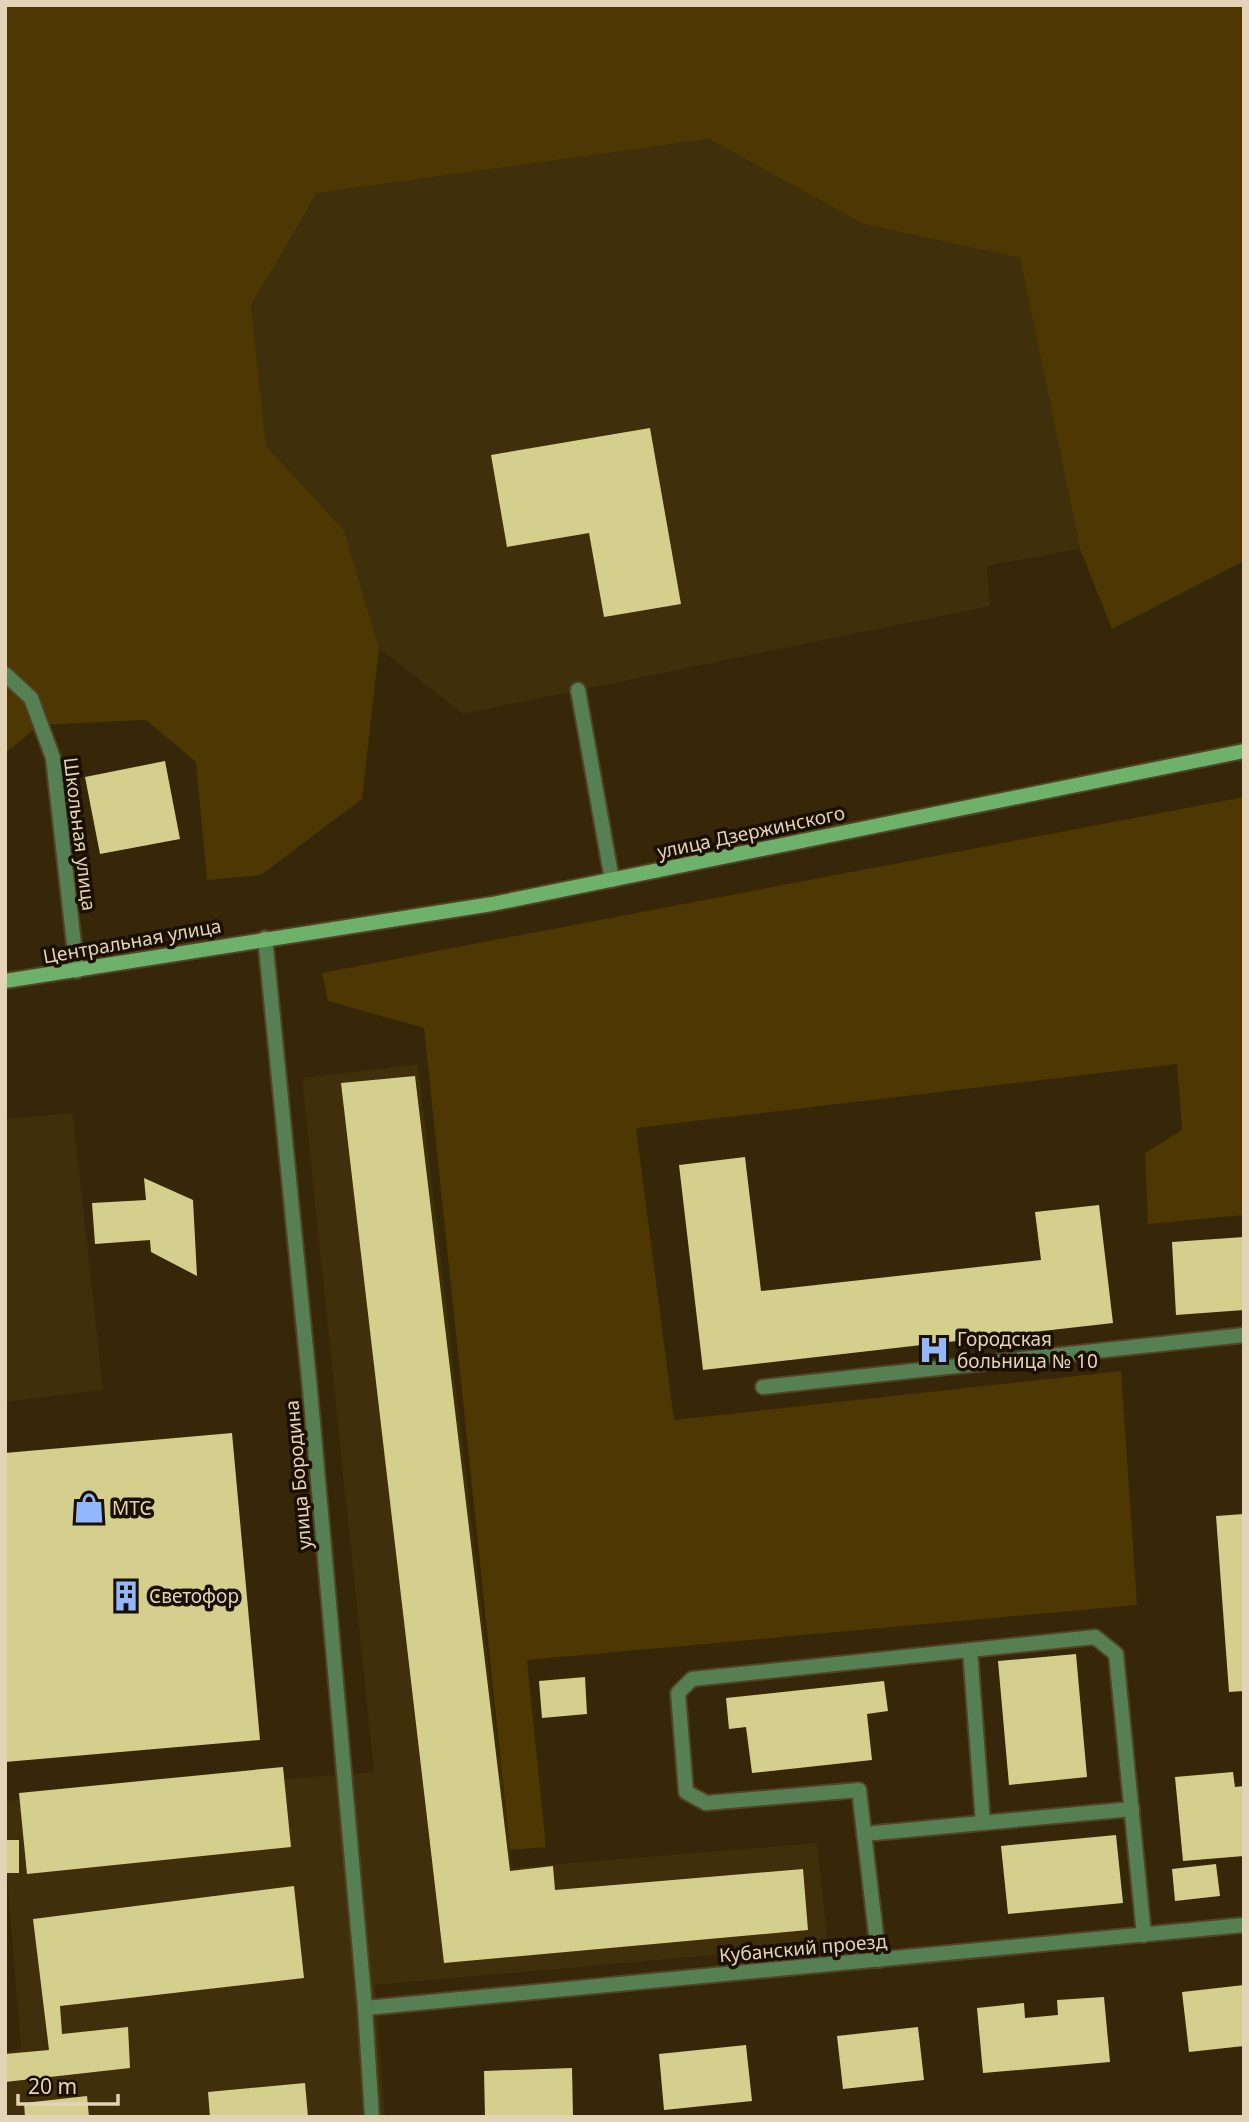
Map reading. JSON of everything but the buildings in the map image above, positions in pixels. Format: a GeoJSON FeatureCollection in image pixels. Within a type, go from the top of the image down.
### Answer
{"type":"FeatureCollection","features":[{"type":"Feature","properties":{"kind":"main road","name":"улица Дзержинского"},"geometry":{"type":"LineString","coordinates":[[265,938],[492,904],[1244,751]]}},
{"type":"Feature","properties":{"kind":"main road","name":"Центральная улица"},"geometry":{"type":"LineString","coordinates":[[5,981],[265,938]]}},
{"type":"Feature","properties":{"kind":"street","name":"Школьная улица"},"geometry":{"type":"LineString","coordinates":[[5,674],[31,698],[53,758],[77,971]]}},
{"type":"Feature","properties":{"kind":"street"},"geometry":{"type":"LineString","coordinates":[[578,690],[612,880]]}},
{"type":"Feature","properties":{"kind":"street","name":"улица Бородина"},"geometry":{"type":"LineString","coordinates":[[265,938],[309,1376],[365,2008],[372,2117]]}},
{"type":"Feature","properties":{"kind":"street"},"geometry":{"type":"LineString","coordinates":[[763,1387],[1244,1335]]}},
{"type":"Feature","properties":{"kind":"street"},"geometry":{"type":"LineString","coordinates":[[879,1960],[859,1790],[706,1803],[686,1792],[678,1693],[692,1679],[1095,1637],[1116,1654],[1144,1935]]}},
{"type":"Feature","properties":{"kind":"street"},"geometry":{"type":"LineString","coordinates":[[970,1650],[983,1823]]}},
{"type":"Feature","properties":{"kind":"street"},"geometry":{"type":"LineString","coordinates":[[864,1834],[1132,1809]]}},
{"type":"Feature","properties":{"kind":"street","name":"Кубанский проезд"},"geometry":{"type":"LineString","coordinates":[[365,2008],[1244,1926]]}},
{"type":"Feature","properties":{"kind":"shaded area"},"geometry":{"type":"Polygon","coordinates":[[[5,5],[1244,5],[1244,561],[1112,629],[1080,549],[1020,258],[863,224],[709,139],[317,193],[251,306],[266,446],[344,530],[379,648],[362,799],[261,875],[207,880],[196,762],[146,720],[40,725],[5,753],[5,5]]]}},
{"type":"Feature","properties":{"kind":"shaded area"},"geometry":{"type":"Polygon","coordinates":[[[709,139],[863,224],[1020,258],[1080,549],[987,566],[990,606],[463,714],[379,648],[344,530],[266,446],[251,306],[317,193],[709,139]]]}},
{"type":"Feature","properties":{"kind":"shaded area"},"geometry":{"type":"Polygon","coordinates":[[[1244,797],[1244,1215],[1148,1224],[1145,1153],[1182,1130],[1177,1064],[636,1128],[674,1420],[1121,1371],[1137,1605],[527,1660],[546,1847],[510,1850],[424,1028],[328,1001],[322,973],[1244,797]]]}},
{"type":"Feature","properties":{"kind":"shaded area"},"geometry":{"type":"Polygon","coordinates":[[[418,1064],[512,1868],[817,1843],[828,1945],[375,1985],[385,2117],[5,2117],[5,2051],[21,2049],[5,1851],[5,1801],[374,1772],[302,1078],[418,1064]]]}},
{"type":"Feature","properties":{"kind":"shaded area"},"geometry":{"type":"Polygon","coordinates":[[[73,1113],[103,1390],[5,1402],[5,1119],[73,1113]]]}},
{"type":"Feature","properties":{"kind":"place","name":"Городская больница № 10"},"geometry":{"type":"Point","coordinates":[934,1350]}},
{"type":"Feature","properties":{"kind":"place","name":"МТС"},"geometry":{"type":"Point","coordinates":[89,1508]}},
{"type":"Feature","properties":{"kind":"place","name":"Светофор"},"geometry":{"type":"Point","coordinates":[126,1596]}}]}
